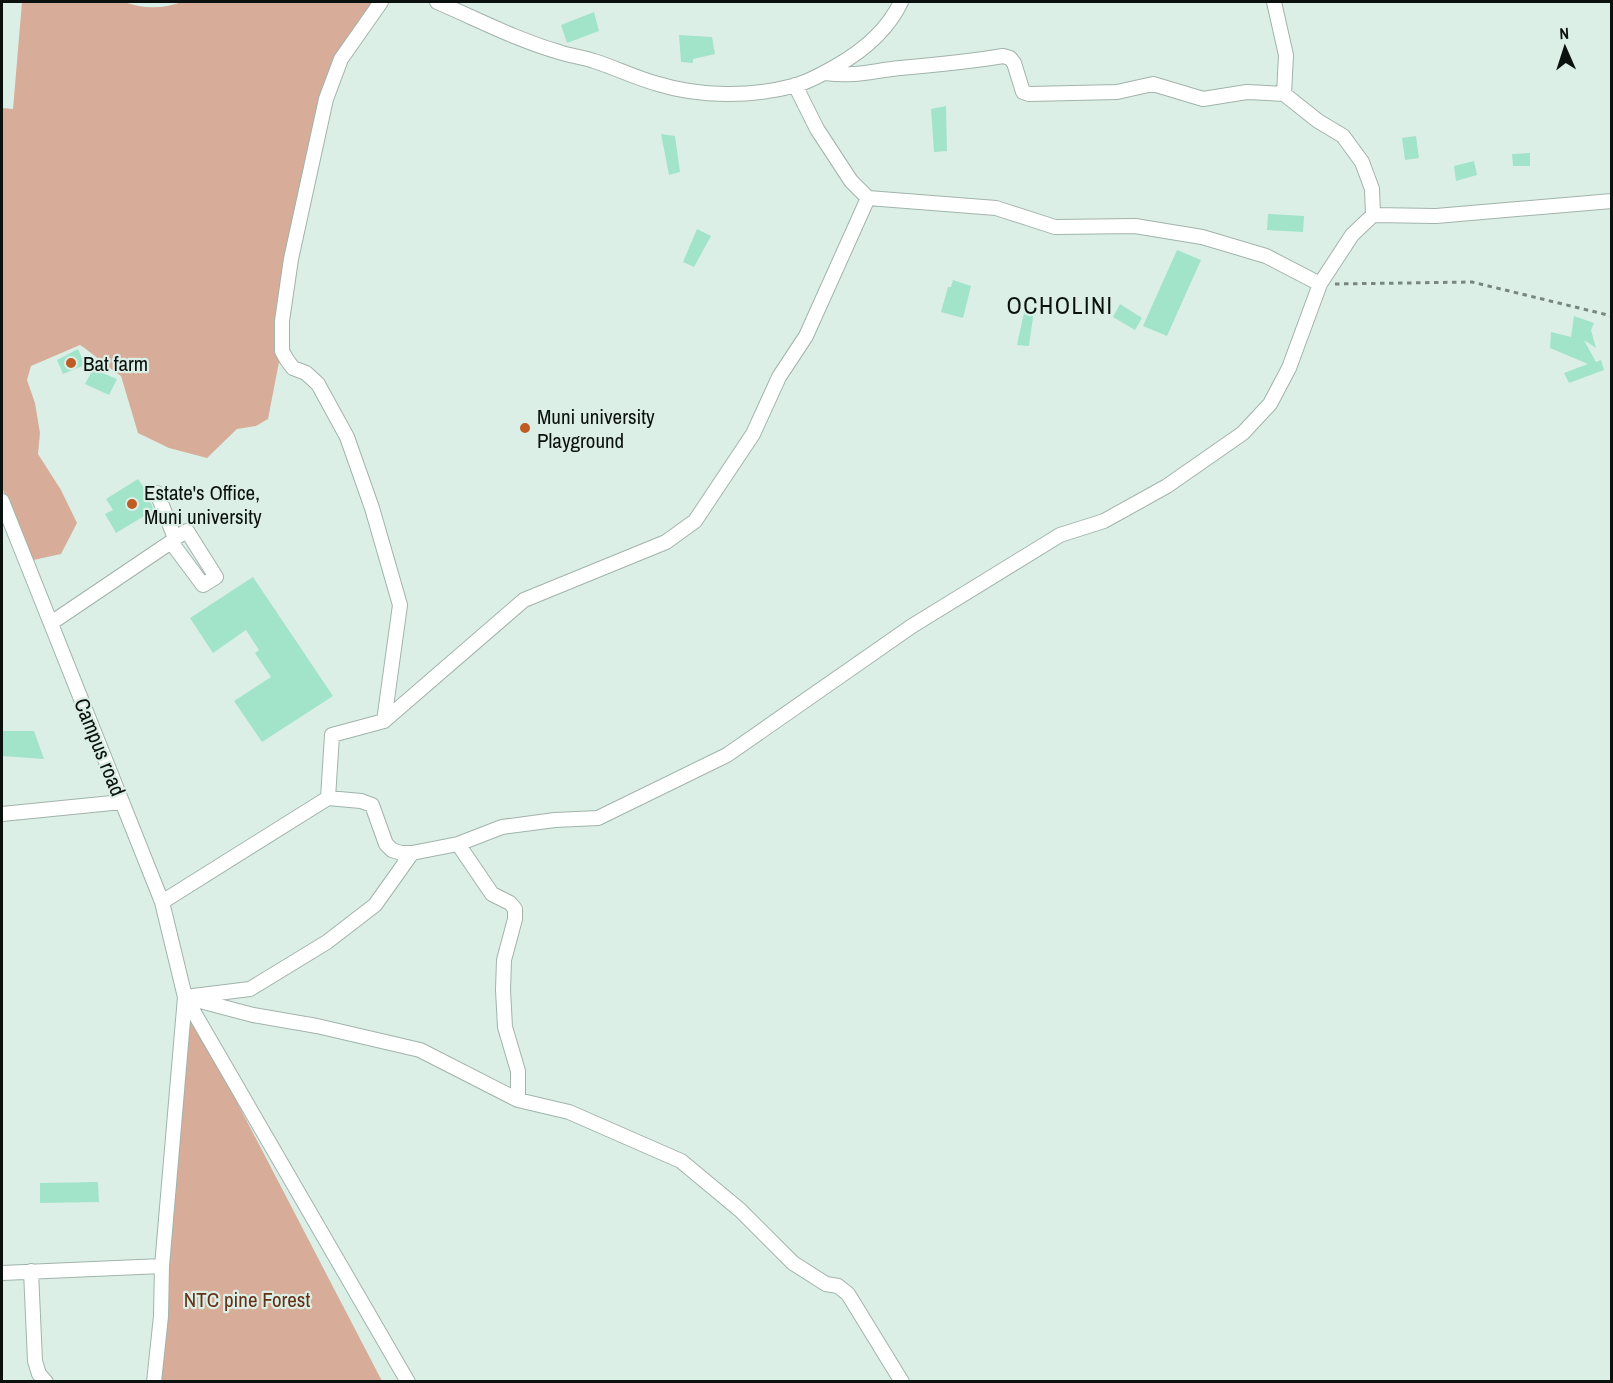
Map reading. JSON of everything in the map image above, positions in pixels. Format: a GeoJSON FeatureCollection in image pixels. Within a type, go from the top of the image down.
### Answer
{"type":"FeatureCollection","features":[{"type":"Feature","properties":{"kind":"street"},"geometry":{"type":"LineString","coordinates":[[381,2],[341,59],[326,99],[291,259],[282,321],[282,351],[292,368],[306,374],[318,384],[347,437],[372,508],[400,605],[384,721]]}},
{"type":"Feature","properties":{"kind":"street"},"geometry":{"type":"LineString","coordinates":[[437,2],[506,33],[559,53],[584,57],[658,85],[696,91],[731,93],[765,92],[795,85],[825,72],[855,55],[881,32],[901,2]]}},
{"type":"Feature","properties":{"kind":"street"},"geometry":{"type":"LineString","coordinates":[[1274,2],[1286,55],[1284,94]]}},
{"type":"Feature","properties":{"kind":"street"},"geometry":{"type":"LineString","coordinates":[[825,72],[845,75],[871,73],[1003,56],[1010,57],[1023,92],[1029,94],[1117,92],[1153,84],[1203,99],[1247,92],[1284,94],[1318,121],[1343,136],[1362,162],[1372,189],[1373,215]]}},
{"type":"Feature","properties":{"kind":"street"},"geometry":{"type":"LineString","coordinates":[[795,85],[817,129],[851,181],[868,198],[996,208],[1055,227],[1135,226],[1202,237],[1266,256],[1320,284]]}},
{"type":"Feature","properties":{"kind":"street"},"geometry":{"type":"LineString","coordinates":[[328,798],[332,735],[384,721],[524,600],[666,542],[695,521],[753,434],[780,377],[806,336],[868,198]]}},
{"type":"Feature","properties":{"kind":"street"},"geometry":{"type":"LineString","coordinates":[[162,902],[328,798],[361,801],[372,805],[386,844],[401,854],[458,844],[502,827],[555,820],[598,818],[727,755],[912,626],[1060,535],[1104,521],[1167,486],[1243,433],[1270,404],[1289,368],[1320,284],[1353,235],[1373,215],[1436,216],[1611,201]]}},
{"type":"Feature","properties":{"kind":"street"},"geometry":{"type":"LineString","coordinates":[[51,623],[171,542],[203,585],[216,577],[187,531],[175,538],[157,493]]}},
{"type":"Feature","properties":{"kind":"street","name":"Campus road"},"geometry":{"type":"LineString","coordinates":[[2,501],[162,902],[185,996]]}},
{"type":"Feature","properties":{"kind":"street"},"geometry":{"type":"LineString","coordinates":[[2,814],[122,802]]}},
{"type":"Feature","properties":{"kind":"street"},"geometry":{"type":"LineString","coordinates":[[458,844],[492,894],[510,903],[515,909],[515,919],[504,960],[503,990],[505,1027],[518,1071],[518,1100]]}},
{"type":"Feature","properties":{"kind":"street"},"geometry":{"type":"LineString","coordinates":[[185,996],[250,989],[327,942],[375,905],[412,853]]}},
{"type":"Feature","properties":{"kind":"street"},"geometry":{"type":"LineString","coordinates":[[185,996],[253,1015],[317,1026],[420,1050],[518,1100],[569,1112],[681,1161],[740,1210],[793,1263],[826,1284],[838,1286],[848,1294],[902,1382]]}},
{"type":"Feature","properties":{"kind":"street"},"geometry":{"type":"LineString","coordinates":[[154,1382],[185,996]]}},
{"type":"Feature","properties":{"kind":"street"},"geometry":{"type":"LineString","coordinates":[[185,996],[408,1382]]}},
{"type":"Feature","properties":{"kind":"street"},"geometry":{"type":"LineString","coordinates":[[2,1273],[162,1266]]}},
{"type":"Feature","properties":{"kind":"street"},"geometry":{"type":"LineString","coordinates":[[31,1271],[35,1361],[39,1374],[46,1382]]}},
{"type":"Feature","properties":{"kind":"path"},"geometry":{"type":"LineString","coordinates":[[1320,284],[1472,282],[1611,316]]}},
{"type":"Feature","properties":{"kind":"green space"},"geometry":{"type":"Polygon","coordinates":[[[22,2],[124,2],[153,7],[182,2],[377,2],[343,51],[277,325],[279,362],[268,419],[256,426],[237,429],[207,458],[169,448],[138,433],[121,376],[80,345],[31,366],[27,380],[35,403],[40,433],[38,454],[61,490],[77,523],[61,554],[29,561],[2,487],[2,108],[13,109],[22,2]]]}},
{"type":"Feature","properties":{"kind":"green space","name":"NTC pine Forest"},"geometry":{"type":"Polygon","coordinates":[[[187,1006],[382,1381],[157,1382],[187,1006]]]}},
{"type":"Feature","properties":{"kind":"building"},"geometry":{"type":"Polygon","coordinates":[[[594,12],[599,31],[567,43],[561,25],[594,12]]]}},
{"type":"Feature","properties":{"kind":"building"},"geometry":{"type":"Polygon","coordinates":[[[679,35],[712,37],[715,54],[693,59],[693,63],[681,62],[679,35]]]}},
{"type":"Feature","properties":{"kind":"building"},"geometry":{"type":"Polygon","coordinates":[[[946,106],[947,151],[934,152],[931,109],[946,106]]]}},
{"type":"Feature","properties":{"kind":"building"},"geometry":{"type":"Polygon","coordinates":[[[661,134],[675,136],[680,172],[669,175],[661,134]]]}},
{"type":"Feature","properties":{"kind":"building"},"geometry":{"type":"Polygon","coordinates":[[[1416,136],[1419,158],[1405,160],[1402,138],[1416,136]]]}},
{"type":"Feature","properties":{"kind":"building"},"geometry":{"type":"Polygon","coordinates":[[[1530,153],[1530,166],[1513,166],[1512,154],[1530,153]]]}},
{"type":"Feature","properties":{"kind":"building"},"geometry":{"type":"Polygon","coordinates":[[[1474,161],[1477,175],[1456,181],[1454,166],[1474,161]]]}},
{"type":"Feature","properties":{"kind":"building"},"geometry":{"type":"Polygon","coordinates":[[[1268,214],[1304,216],[1303,232],[1267,230],[1268,214]]]}},
{"type":"Feature","properties":{"kind":"building"},"geometry":{"type":"Polygon","coordinates":[[[697,229],[711,236],[694,267],[683,262],[697,229]]]}},
{"type":"Feature","properties":{"kind":"building"},"geometry":{"type":"Polygon","coordinates":[[[1177,250],[1201,260],[1167,336],[1143,326],[1177,250]]]}},
{"type":"Feature","properties":{"kind":"building"},"geometry":{"type":"Polygon","coordinates":[[[953,280],[971,286],[963,318],[941,312],[948,287],[951,287],[953,280]]]}},
{"type":"Feature","properties":{"kind":"building"},"geometry":{"type":"Polygon","coordinates":[[[1120,304],[1142,318],[1135,330],[1113,317],[1120,304]]]}},
{"type":"Feature","properties":{"kind":"building"},"geometry":{"type":"Polygon","coordinates":[[[1025,308],[1034,310],[1029,346],[1017,345],[1025,308]]]}},
{"type":"Feature","properties":{"kind":"building"},"geometry":{"type":"Polygon","coordinates":[[[1574,316],[1594,323],[1591,330],[1596,348],[1584,340],[1596,362],[1601,360],[1604,370],[1569,383],[1564,373],[1588,364],[1550,348],[1551,332],[1571,337],[1574,316]]]}},
{"type":"Feature","properties":{"kind":"building","name":"Bat farm"},"geometry":{"type":"Polygon","coordinates":[[[78,349],[85,365],[63,374],[57,360],[78,349]]]}},
{"type":"Feature","properties":{"kind":"building"},"geometry":{"type":"Polygon","coordinates":[[[93,369],[117,379],[109,395],[85,384],[93,369]]]}},
{"type":"Feature","properties":{"kind":"building","name":"Estate's Office, Muni university"},"geometry":{"type":"Polygon","coordinates":[[[138,479],[144,488],[149,485],[148,496],[154,510],[116,533],[105,514],[113,510],[106,499],[138,479]]]}},
{"type":"Feature","properties":{"kind":"building"},"geometry":{"type":"Polygon","coordinates":[[[253,577],[333,696],[262,742],[234,701],[271,677],[255,653],[259,650],[246,630],[213,653],[190,618],[253,577]]]}},
{"type":"Feature","properties":{"kind":"building"},"geometry":{"type":"Polygon","coordinates":[[[2,731],[34,731],[44,759],[2,756],[2,731]]]}},
{"type":"Feature","properties":{"kind":"building"},"geometry":{"type":"Polygon","coordinates":[[[98,1182],[99,1202],[40,1203],[40,1183],[98,1182]]]}},
{"type":"Feature","properties":{"kind":"place","name":"Bat farm"},"geometry":{"type":"Point","coordinates":[71,363]}},
{"type":"Feature","properties":{"kind":"place","name":"Muni university Playground"},"geometry":{"type":"Point","coordinates":[525,428]}},
{"type":"Feature","properties":{"kind":"place","name":"Estate's Office, Muni university"},"geometry":{"type":"Point","coordinates":[132,504]}},
{"type":"Feature","properties":{"kind":"district","name":"OCHOLINI"},"geometry":{"type":"Point","coordinates":[1060,305]}}]}
